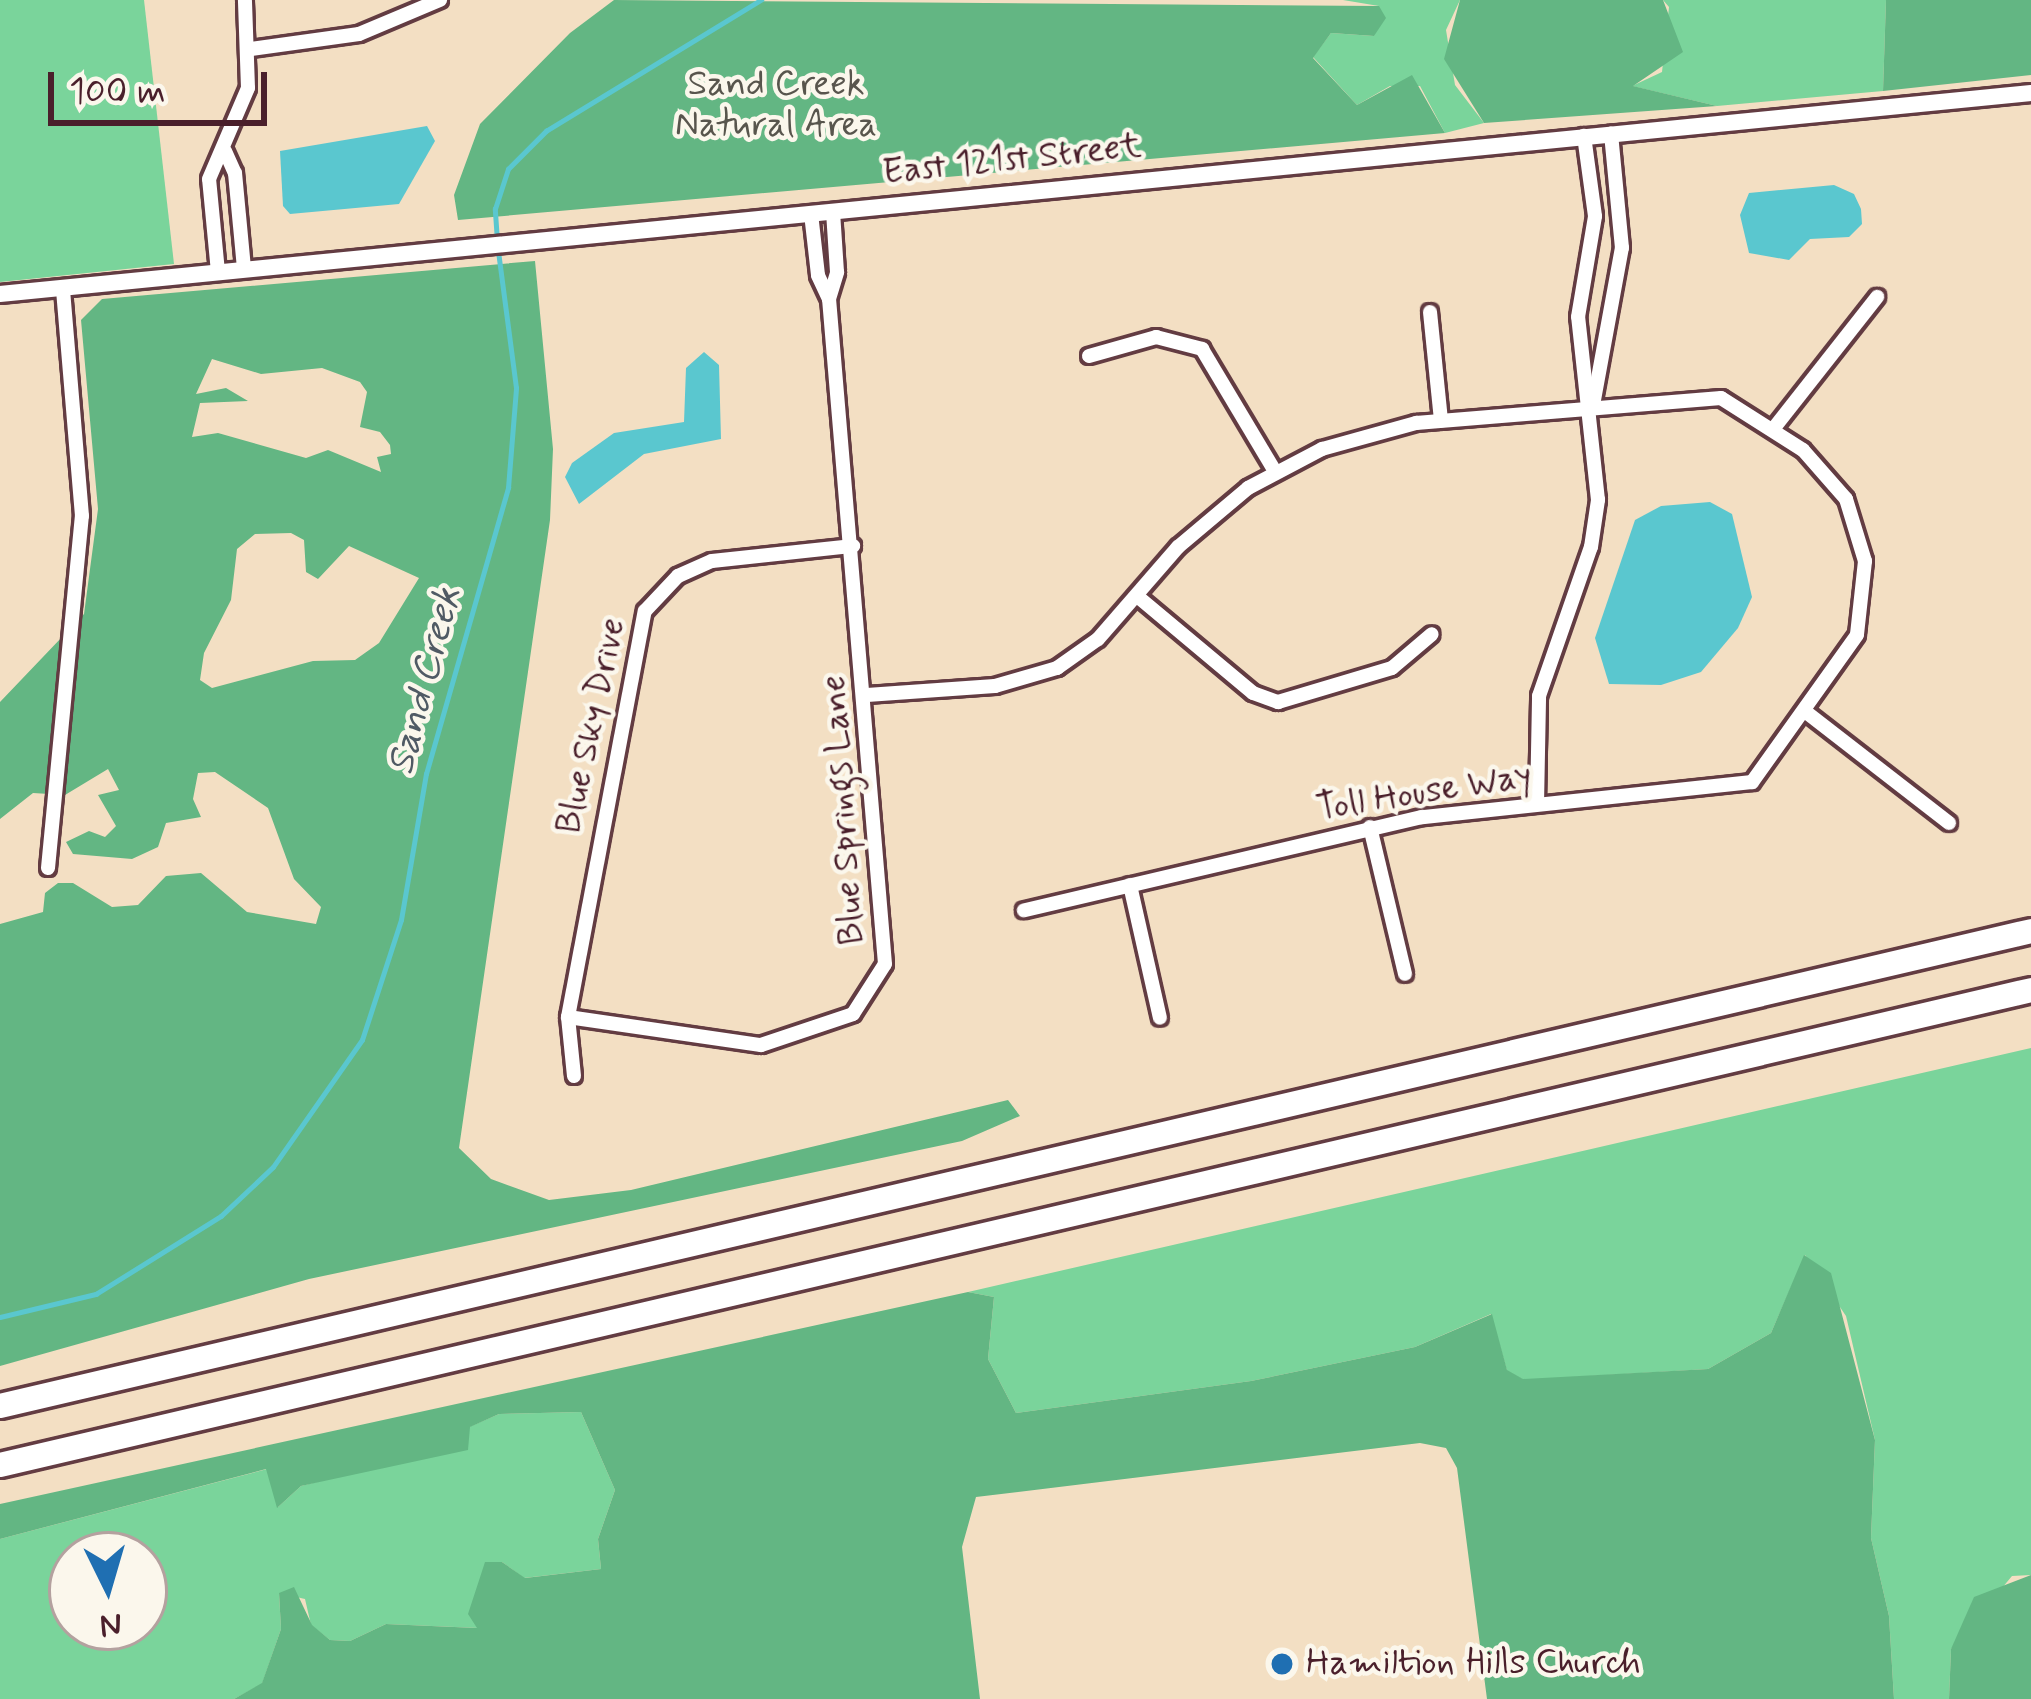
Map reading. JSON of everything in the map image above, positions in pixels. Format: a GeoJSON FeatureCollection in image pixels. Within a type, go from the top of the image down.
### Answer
{"type":"FeatureCollection","features":[{"type":"Feature","properties":{"kind":"highway"},"geometry":{"type":"LineString","coordinates":[[0,1406],[2031,931]]}},
{"type":"Feature","properties":{"kind":"highway"},"geometry":{"type":"LineString","coordinates":[[0,1465],[2031,990]]}},
{"type":"Feature","properties":{"kind":"street"},"geometry":{"type":"LineString","coordinates":[[218,272],[209,178],[225,151],[248,88],[251,50],[245,0]]}},
{"type":"Feature","properties":{"kind":"street"},"geometry":{"type":"LineString","coordinates":[[251,50],[358,34],[440,0]]}},
{"type":"Feature","properties":{"kind":"street","name":"East 121st Street"},"geometry":{"type":"LineString","coordinates":[[0,294],[2031,93]]}},
{"type":"Feature","properties":{"kind":"street"},"geometry":{"type":"LineString","coordinates":[[1593,405],[1622,248],[1611,134]]}},
{"type":"Feature","properties":{"kind":"street"},"geometry":{"type":"LineString","coordinates":[[1538,804],[1539,696],[1595,523],[1593,405],[1578,316],[1595,216],[1584,136]]}},
{"type":"Feature","properties":{"kind":"street"},"geometry":{"type":"LineString","coordinates":[[225,151],[235,173],[244,269]]}},
{"type":"Feature","properties":{"kind":"street","name":"Blue Springs Lane"},"geometry":{"type":"LineString","coordinates":[[829,299],[837,272],[833,212]]}},
{"type":"Feature","properties":{"kind":"street","name":"Blue Springs Lane"},"geometry":{"type":"LineString","coordinates":[[568,1017],[760,1045],[825,1030],[868,999],[888,934],[829,299],[818,275],[811,214]]}},
{"type":"Feature","properties":{"kind":"street"},"geometry":{"type":"LineString","coordinates":[[48,868],[82,516],[63,288]]}},
{"type":"Feature","properties":{"kind":"street"},"geometry":{"type":"LineString","coordinates":[[1774,428],[1877,296]]}},
{"type":"Feature","properties":{"kind":"street"},"geometry":{"type":"LineString","coordinates":[[1430,312],[1441,420]]}},
{"type":"Feature","properties":{"kind":"street"},"geometry":{"type":"LineString","coordinates":[[1089,356],[1137,339],[1190,341],[1221,371],[1276,473]]}},
{"type":"Feature","properties":{"kind":"street","name":"Toll House Way"},"geometry":{"type":"LineString","coordinates":[[867,695],[1042,674],[1085,650],[1200,526],[1276,473],[1358,437],[1441,420],[1721,398],[1774,428],[1836,482],[1865,561],[1857,635],[1807,712],[1752,782],[1370,827],[1024,910]]}},
{"type":"Feature","properties":{"kind":"street","name":"Blue Sky Drive"},"geometry":{"type":"LineString","coordinates":[[574,1076],[568,1017],[645,611],[678,576],[712,561],[853,546]]}},
{"type":"Feature","properties":{"kind":"street"},"geometry":{"type":"LineString","coordinates":[[1137,596],[1252,693],[1278,701],[1307,699],[1392,668],[1432,634]]}},
{"type":"Feature","properties":{"kind":"street"},"geometry":{"type":"LineString","coordinates":[[1807,712],[1949,823]]}},
{"type":"Feature","properties":{"kind":"street"},"geometry":{"type":"LineString","coordinates":[[1370,827],[1405,974]]}},
{"type":"Feature","properties":{"kind":"street"},"geometry":{"type":"LineString","coordinates":[[1130,886],[1160,1018]]}},
{"type":"Feature","properties":{"kind":"green space"},"geometry":{"type":"Polygon","coordinates":[[[0,0],[144,0],[174,264],[0,282],[0,0]]]}},
{"type":"Feature","properties":{"kind":"green space","name":"Sand Creek Natural Area"},"geometry":{"type":"Polygon","coordinates":[[[614,0],[1379,6],[1386,18],[1374,36],[1331,33],[1313,58],[1357,105],[1412,75],[1445,133],[458,220],[454,195],[480,124],[570,33],[614,0]]]}},
{"type":"Feature","properties":{"kind":"green space"},"geometry":{"type":"Polygon","coordinates":[[[1343,0],[1460,0],[1446,30],[1455,85],[1484,123],[1445,133],[1420,86],[1390,86],[1357,105],[1313,57],[1331,33],[1374,36],[1379,6],[1343,0]]]}},
{"type":"Feature","properties":{"kind":"green space"},"geometry":{"type":"Polygon","coordinates":[[[1460,0],[1663,0],[1683,52],[1633,86],[1717,106],[1484,123],[1444,59],[1460,0]]]}},
{"type":"Feature","properties":{"kind":"green space"},"geometry":{"type":"Polygon","coordinates":[[[1663,0],[1886,0],[1883,91],[1717,106],[1632,86],[1662,72],[1669,7],[1663,0]]]}},
{"type":"Feature","properties":{"kind":"green space"},"geometry":{"type":"Polygon","coordinates":[[[1886,0],[2031,0],[2031,75],[1883,91],[1886,0]]]}},
{"type":"Feature","properties":{"kind":"green space"},"geometry":{"type":"Polygon","coordinates":[[[535,261],[553,449],[550,520],[459,1148],[491,1179],[549,1200],[631,1190],[1008,1100],[1020,1116],[962,1141],[309,1279],[0,1366],[0,924],[43,912],[45,893],[58,883],[73,883],[112,907],[138,905],[166,876],[201,873],[247,912],[316,924],[321,907],[294,879],[268,808],[215,772],[198,773],[193,799],[201,817],[166,823],[158,847],[132,859],[73,854],[66,842],[89,831],[105,837],[116,826],[98,795],[119,790],[108,769],[65,795],[33,793],[0,819],[0,702],[84,614],[98,509],[81,320],[102,299],[535,261]],[[212,359],[196,394],[226,388],[248,401],[200,403],[192,437],[218,433],[306,458],[328,450],[381,472],[377,457],[391,454],[390,445],[380,432],[360,427],[367,392],[360,382],[322,368],[261,374],[212,359]],[[291,533],[255,534],[237,549],[231,600],[204,653],[200,680],[212,688],[313,661],[355,660],[379,643],[419,578],[349,546],[318,579],[306,572],[304,540],[291,533]]]}},
{"type":"Feature","properties":{"kind":"green space"},"geometry":{"type":"Polygon","coordinates":[[[2031,1048],[2031,1575],[2012,1576],[1951,1649],[1949,1699],[1894,1699],[1889,1616],[1871,1538],[1875,1440],[1846,1316],[1805,1255],[1771,1333],[1708,1369],[1524,1380],[1507,1371],[1491,1314],[1415,1347],[1251,1381],[1016,1413],[988,1359],[994,1297],[968,1292],[2031,1048]]]}},
{"type":"Feature","properties":{"kind":"green space"},"geometry":{"type":"Polygon","coordinates":[[[1804,1255],[1831,1273],[1875,1440],[1871,1538],[1889,1616],[1894,1699],[1487,1699],[1457,1468],[1446,1448],[1420,1443],[976,1497],[962,1547],[980,1699],[234,1699],[262,1683],[281,1629],[279,1593],[294,1587],[312,1625],[330,1640],[350,1641],[386,1624],[477,1628],[468,1614],[485,1562],[502,1562],[525,1578],[601,1569],[598,1539],[615,1490],[581,1412],[499,1414],[470,1427],[468,1450],[301,1486],[277,1508],[266,1469],[0,1539],[0,1504],[968,1292],[994,1297],[988,1359],[1016,1413],[1251,1381],[1415,1347],[1492,1314],[1507,1370],[1523,1379],[1708,1369],[1771,1333],[1804,1255]]]}},
{"type":"Feature","properties":{"kind":"green space"},"geometry":{"type":"Polygon","coordinates":[[[581,1412],[615,1490],[598,1539],[601,1569],[524,1578],[502,1562],[478,1628],[386,1624],[350,1641],[330,1640],[311,1625],[305,1599],[279,1593],[281,1629],[262,1684],[234,1699],[0,1699],[0,1539],[267,1469],[278,1507],[301,1486],[379,1466],[499,1414],[581,1412]]]}},
{"type":"Feature","properties":{"kind":"green space"},"geometry":{"type":"Polygon","coordinates":[[[2031,1575],[2031,1699],[1949,1699],[1951,1649],[1974,1597],[2031,1575]]]}},
{"type":"Feature","properties":{"kind":"water"},"geometry":{"type":"Polygon","coordinates":[[[427,126],[435,141],[399,204],[290,214],[283,206],[280,151],[427,126]]]}},
{"type":"Feature","properties":{"kind":"water"},"geometry":{"type":"Polygon","coordinates":[[[1834,185],[1854,194],[1861,209],[1862,224],[1849,237],[1810,239],[1789,260],[1749,253],[1740,215],[1749,193],[1834,185]]]}},
{"type":"Feature","properties":{"kind":"water"},"geometry":{"type":"Polygon","coordinates":[[[704,352],[719,365],[721,439],[644,454],[579,504],[565,477],[572,463],[614,433],[684,422],[686,368],[704,352]]]}},
{"type":"Feature","properties":{"kind":"water"},"geometry":{"type":"Polygon","coordinates":[[[1710,502],[1732,514],[1752,597],[1738,628],[1701,672],[1661,685],[1609,684],[1595,638],[1635,520],[1661,506],[1710,502]]]}},
{"type":"Feature","properties":{"kind":"waterway","name":"Sand Creek"},"geometry":{"type":"LineString","coordinates":[[497,241],[495,209],[508,169],[546,131],[761,0]]}},
{"type":"Feature","properties":{"kind":"waterway","name":"Sand Creek"},"geometry":{"type":"LineString","coordinates":[[0,1317],[96,1294],[221,1216],[273,1167],[362,1040],[401,920],[426,774],[508,488],[516,388],[498,252]]}},
{"type":"Feature","properties":{"kind":"place","name":"Hamiltion Hills Church"},"geometry":{"type":"Point","coordinates":[1282,1664]}}]}
